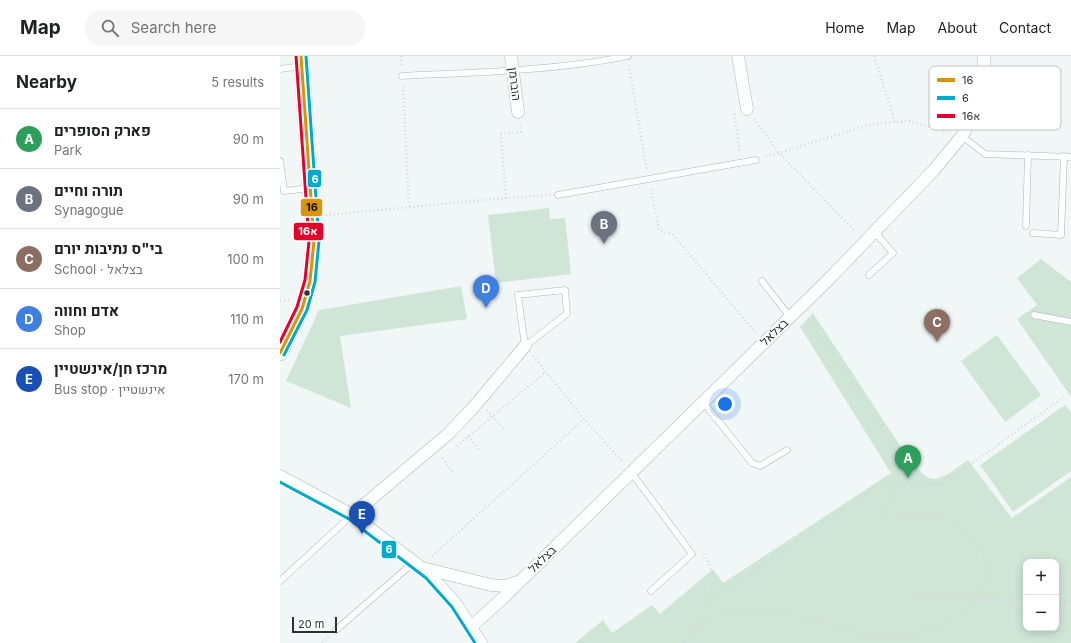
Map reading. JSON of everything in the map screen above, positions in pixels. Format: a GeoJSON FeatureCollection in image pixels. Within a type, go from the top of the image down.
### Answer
{"type":"FeatureCollection","features":[{"type":"Feature","properties":{"kind":"street","name":"הוברמן"},"geometry":{"type":"LineString","coordinates":[[511,56],[518,112]]}},
{"type":"Feature","properties":{"kind":"street"},"geometry":{"type":"LineString","coordinates":[[738,56],[747,109]]}},
{"type":"Feature","properties":{"kind":"street"},"geometry":{"type":"LineString","coordinates":[[280,353],[302,309],[310,281],[314,241],[302,61]]}},
{"type":"Feature","properties":{"kind":"street","name":"בצלאל"},"geometry":{"type":"LineString","coordinates":[[471,627],[764,343],[875,232],[933,171],[962,136],[965,130]]}},
{"type":"Feature","properties":{"kind":"street"},"geometry":{"type":"LineString","coordinates":[[352,515],[447,435],[472,409],[525,346]]}},
{"type":"Feature","properties":{"kind":"street"},"geometry":{"type":"LineString","coordinates":[[280,476],[352,515],[417,564],[429,574],[456,604],[481,643]]}},
{"type":"Feature","properties":{"kind":"street","name":"בצלאל"},"geometry":{"type":"LineString","coordinates":[[417,564],[491,585],[505,586],[519,582]]}},
{"type":"Feature","properties":{"kind":"lane"},"geometry":{"type":"LineString","coordinates":[[402,76],[530,69],[604,61],[628,56]]}},
{"type":"Feature","properties":{"kind":"lane"},"geometry":{"type":"LineString","coordinates":[[280,69],[302,61]]}},
{"type":"Feature","properties":{"kind":"lane"},"geometry":{"type":"LineString","coordinates":[[962,136],[985,154],[1071,157]]}},
{"type":"Feature","properties":{"kind":"lane"},"geometry":{"type":"LineString","coordinates":[[1026,226],[1028,155]]}},
{"type":"Feature","properties":{"kind":"lane"},"geometry":{"type":"LineString","coordinates":[[1033,233],[1061,235],[1064,156]]}},
{"type":"Feature","properties":{"kind":"lane"},"geometry":{"type":"LineString","coordinates":[[558,195],[756,160]]}},
{"type":"Feature","properties":{"kind":"lane"},"geometry":{"type":"LineString","coordinates":[[280,161],[284,191],[311,188]]}},
{"type":"Feature","properties":{"kind":"lane"},"geometry":{"type":"LineString","coordinates":[[869,275],[893,253],[875,232]]}},
{"type":"Feature","properties":{"kind":"lane"},"geometry":{"type":"LineString","coordinates":[[762,281],[790,316]]}},
{"type":"Feature","properties":{"kind":"lane"},"geometry":{"type":"LineString","coordinates":[[565,290],[567,314],[525,346],[518,296],[565,290]]}},
{"type":"Feature","properties":{"kind":"lane"},"geometry":{"type":"LineString","coordinates":[[1034,315],[1071,322]]}},
{"type":"Feature","properties":{"kind":"lane"},"geometry":{"type":"LineString","coordinates":[[703,402],[752,463],[760,466],[787,450]]}},
{"type":"Feature","properties":{"kind":"lane"},"geometry":{"type":"LineString","coordinates":[[631,472],[692,554],[651,591]]}},
{"type":"Feature","properties":{"kind":"lane"},"geometry":{"type":"LineString","coordinates":[[280,581],[352,515]]}},
{"type":"Feature","properties":{"kind":"lane"},"geometry":{"type":"LineString","coordinates":[[336,630],[417,564]]}},
{"type":"Feature","properties":{"kind":"path"},"geometry":{"type":"LineString","coordinates":[[401,56],[410,207]]}},
{"type":"Feature","properties":{"kind":"path"},"geometry":{"type":"LineString","coordinates":[[628,56],[659,230],[673,235],[764,343]]}},
{"type":"Feature","properties":{"kind":"path"},"geometry":{"type":"LineString","coordinates":[[874,56],[895,122]]}},
{"type":"Feature","properties":{"kind":"path"},"geometry":{"type":"LineString","coordinates":[[742,163],[733,110],[747,109],[779,153],[865,241]]}},
{"type":"Feature","properties":{"kind":"path"},"geometry":{"type":"LineString","coordinates":[[506,198],[501,134],[521,132],[518,112]]}},
{"type":"Feature","properties":{"kind":"path"},"geometry":{"type":"LineString","coordinates":[[756,160],[872,124],[909,121],[929,127]]}},
{"type":"Feature","properties":{"kind":"path"},"geometry":{"type":"LineString","coordinates":[[941,130],[962,136]]}},
{"type":"Feature","properties":{"kind":"path"},"geometry":{"type":"LineString","coordinates":[[313,216],[506,198],[558,195]]}},
{"type":"Feature","properties":{"kind":"path"},"geometry":{"type":"LineString","coordinates":[[800,307],[876,419],[905,466],[922,484]]}},
{"type":"Feature","properties":{"kind":"path"},"geometry":{"type":"LineString","coordinates":[[525,346],[584,419],[631,472]]}},
{"type":"Feature","properties":{"kind":"path"},"geometry":{"type":"LineString","coordinates":[[684,643],[689,635],[706,622],[720,615],[747,610],[781,612],[865,635],[880,637],[914,633],[934,628],[967,609],[980,596],[984,585],[986,570],[984,556],[980,546],[973,536],[960,526],[937,516],[887,522],[881,514],[882,510],[902,484],[910,481],[922,484],[937,484],[946,482],[1064,397]]}},
{"type":"Feature","properties":{"kind":"path"},"geometry":{"type":"LineString","coordinates":[[493,417],[503,430]]}},
{"type":"Feature","properties":{"kind":"path"},"geometry":{"type":"LineString","coordinates":[[417,564],[584,419]]}},
{"type":"Feature","properties":{"kind":"path"},"geometry":{"type":"LineString","coordinates":[[468,436],[479,450]]}},
{"type":"Feature","properties":{"kind":"path"},"geometry":{"type":"LineString","coordinates":[[442,458],[452,472]]}},
{"type":"Feature","properties":{"kind":"path"},"geometry":{"type":"LineString","coordinates":[[710,601],[882,483],[899,480],[902,484]]}},
{"type":"Feature","properties":{"kind":"path"},"geometry":{"type":"LineString","coordinates":[[910,595],[1023,601]]}},
{"type":"Feature","properties":{"kind":"path"},"geometry":{"type":"LineString","coordinates":[[1059,602],[1071,602]]}},
{"type":"Feature","properties":{"kind":"green space"},"geometry":{"type":"Polygon","coordinates":[[[549,208],[550,219],[565,218],[571,274],[496,283],[488,215],[549,208]]]}},
{"type":"Feature","properties":{"kind":"green space"},"geometry":{"type":"Polygon","coordinates":[[[1041,259],[1071,282],[1071,397],[1017,319],[1037,305],[1017,278],[1041,259]]]}},
{"type":"Feature","properties":{"kind":"green space"},"geometry":{"type":"Polygon","coordinates":[[[461,286],[467,319],[340,336],[351,408],[286,381],[319,310],[461,286]]]}},
{"type":"Feature","properties":{"kind":"green space"},"geometry":{"type":"Polygon","coordinates":[[[813,313],[910,461],[929,478],[934,479],[944,476],[968,460],[1012,518],[1071,477],[1071,643],[575,643],[603,620],[612,633],[652,605],[660,614],[713,569],[723,583],[891,473],[800,327],[813,313]]]}},
{"type":"Feature","properties":{"kind":"green space"},"geometry":{"type":"Polygon","coordinates":[[[997,335],[1041,395],[1005,422],[961,361],[997,335]]]}},
{"type":"Feature","properties":{"kind":"green space"},"geometry":{"type":"Polygon","coordinates":[[[1065,405],[1071,413],[1071,471],[1013,512],[980,465],[1065,405]]]}},
{"type":"Feature","properties":{"kind":"transit line","name":"16א"},"geometry":{"type":"LineString","coordinates":[[280,342],[297,307],[305,280],[309,241],[296,56]]}},
{"type":"Feature","properties":{"kind":"transit line","name":"16"},"geometry":{"type":"LineString","coordinates":[[280,353],[302,309],[310,281],[314,241],[301,56]]}},
{"type":"Feature","properties":{"kind":"transit line","name":"6"},"geometry":{"type":"LineString","coordinates":[[284,355],[307,310],[315,282],[319,241],[306,56]]}},
{"type":"Feature","properties":{"kind":"transit line","name":"6"},"geometry":{"type":"LineString","coordinates":[[280,482],[349,519],[426,578],[452,607],[475,643]]}},
{"type":"Feature","properties":{"kind":"place","name":"תורה וחיים"},"geometry":{"type":"Point","coordinates":[604,244]}},
{"type":"Feature","properties":{"kind":"place","name":"אדם וחווה"},"geometry":{"type":"Point","coordinates":[486,308]}},
{"type":"Feature","properties":{"kind":"place","name":"בי\"ס נתיבות יורם"},"geometry":{"type":"Point","coordinates":[937,342]}},
{"type":"Feature","properties":{"kind":"place","name":"פארק הסופרים"},"geometry":{"type":"Point","coordinates":[908,478]}},
{"type":"Feature","properties":{"kind":"place","name":"מרכז חן/אינשטיין"},"geometry":{"type":"Point","coordinates":[362,534]}}]}
